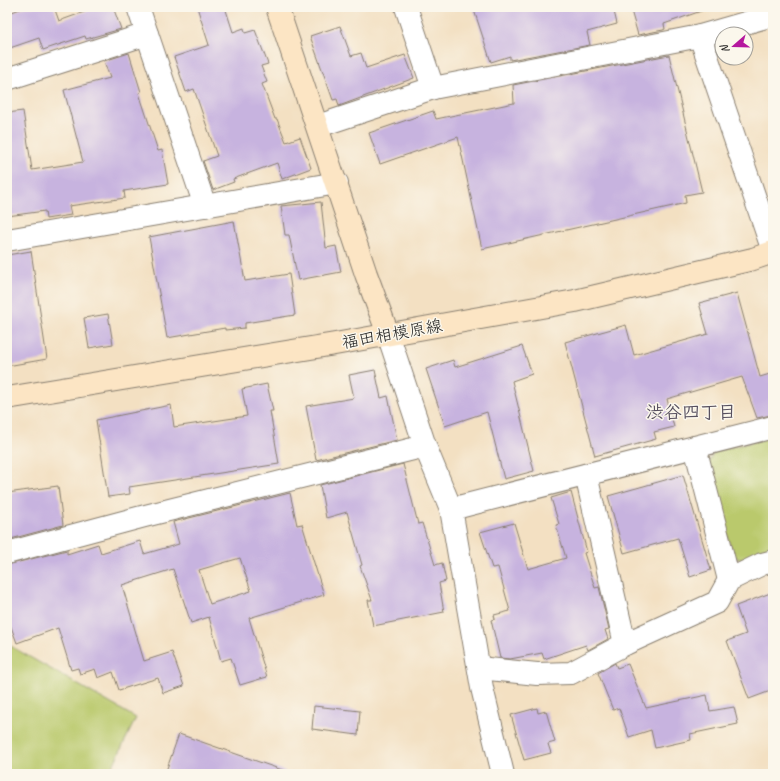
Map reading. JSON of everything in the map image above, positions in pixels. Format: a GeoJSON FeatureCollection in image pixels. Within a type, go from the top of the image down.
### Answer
{"type":"FeatureCollection","features":[{"type":"Feature","properties":{"kind":"street"},"geometry":{"type":"LineString","coordinates":[[138,7],[205,206]]}},
{"type":"Feature","properties":{"kind":"street"},"geometry":{"type":"LineString","coordinates":[[277,7],[425,446],[451,509],[482,688],[503,774]]}},
{"type":"Feature","properties":{"kind":"street"},"geometry":{"type":"LineString","coordinates":[[406,7],[433,88]]}},
{"type":"Feature","properties":{"kind":"street"},"geometry":{"type":"LineString","coordinates":[[318,126],[433,88],[700,36],[773,15]]}},
{"type":"Feature","properties":{"kind":"street"},"geometry":{"type":"LineString","coordinates":[[7,79],[147,34]]}},
{"type":"Feature","properties":{"kind":"street"},"geometry":{"type":"LineString","coordinates":[[700,36],[773,252]]}},
{"type":"Feature","properties":{"kind":"street"},"geometry":{"type":"LineString","coordinates":[[7,240],[337,183]]}},
{"type":"Feature","properties":{"kind":"street","name":"福田相模原線"},"geometry":{"type":"LineString","coordinates":[[7,398],[575,301],[753,260],[773,252]]}},
{"type":"Feature","properties":{"kind":"street"},"geometry":{"type":"LineString","coordinates":[[451,509],[773,427]]}},
{"type":"Feature","properties":{"kind":"street"},"geometry":{"type":"LineString","coordinates":[[7,553],[160,512],[425,446]]}},
{"type":"Feature","properties":{"kind":"street"},"geometry":{"type":"LineString","coordinates":[[695,447],[729,580]]}},
{"type":"Feature","properties":{"kind":"street"},"geometry":{"type":"LineString","coordinates":[[586,475],[625,644]]}},
{"type":"Feature","properties":{"kind":"street"},"geometry":{"type":"LineString","coordinates":[[479,668],[537,674],[571,673],[625,644],[717,602],[729,580],[762,564],[773,561]]}},
{"type":"Feature","properties":{"kind":"green space"},"geometry":{"type":"Polygon","coordinates":[[[773,437],[773,551],[740,559],[733,557],[708,463],[715,451],[773,437]]]}},
{"type":"Feature","properties":{"kind":"green space"},"geometry":{"type":"Polygon","coordinates":[[[7,644],[136,718],[109,774],[7,774],[7,644]]]}},
{"type":"Feature","properties":{"kind":"building"},"geometry":{"type":"Polygon","coordinates":[[[25,7],[54,7],[59,21],[98,7],[113,7],[121,29],[86,39],[85,36],[43,50],[39,38],[7,49],[7,14],[25,7]]]}},
{"type":"Feature","properties":{"kind":"building"},"geometry":{"type":"Polygon","coordinates":[[[197,7],[225,7],[233,32],[244,28],[245,33],[255,30],[268,64],[261,66],[267,82],[262,84],[275,119],[277,119],[286,142],[300,137],[311,168],[282,179],[277,163],[233,179],[234,182],[213,190],[203,161],[217,156],[194,89],[186,92],[174,57],[209,45],[197,7]]]}},
{"type":"Feature","properties":{"kind":"building"},"geometry":{"type":"Polygon","coordinates":[[[473,7],[613,7],[617,24],[587,32],[590,45],[510,60],[510,56],[491,62],[473,7]]]}},
{"type":"Feature","properties":{"kind":"building"},"geometry":{"type":"Polygon","coordinates":[[[630,7],[704,7],[704,10],[664,24],[665,29],[663,30],[638,35],[630,7]]]}},
{"type":"Feature","properties":{"kind":"building"},"geometry":{"type":"Polygon","coordinates":[[[340,26],[351,56],[361,53],[366,68],[405,55],[414,78],[339,106],[337,99],[333,100],[310,36],[340,26]]]}},
{"type":"Feature","properties":{"kind":"building"},"geometry":{"type":"Polygon","coordinates":[[[129,53],[141,92],[139,93],[158,151],[162,150],[168,184],[124,191],[125,198],[69,206],[71,215],[46,219],[45,211],[7,216],[7,113],[23,111],[32,170],[83,162],[64,90],[110,78],[104,61],[129,53]]]}},
{"type":"Feature","properties":{"kind":"building"},"geometry":{"type":"Polygon","coordinates":[[[669,55],[702,192],[685,195],[686,203],[482,249],[458,137],[380,164],[369,133],[433,111],[436,119],[514,103],[513,85],[669,55]]]}},
{"type":"Feature","properties":{"kind":"building"},"geometry":{"type":"Polygon","coordinates":[[[321,202],[326,248],[336,246],[341,272],[298,280],[289,235],[285,235],[281,206],[321,202]]]}},
{"type":"Feature","properties":{"kind":"building"},"geometry":{"type":"Polygon","coordinates":[[[234,221],[245,281],[289,274],[295,315],[245,323],[245,328],[225,330],[225,328],[167,338],[149,237],[234,221]]]}},
{"type":"Feature","properties":{"kind":"building"},"geometry":{"type":"Polygon","coordinates":[[[31,251],[47,359],[7,366],[7,255],[31,251]]]}},
{"type":"Feature","properties":{"kind":"building"},"geometry":{"type":"Polygon","coordinates":[[[737,293],[760,377],[773,373],[773,410],[770,411],[771,415],[757,418],[742,377],[667,399],[674,427],[654,432],[656,439],[595,456],[565,342],[626,325],[634,355],[708,334],[699,303],[737,293]]]}},
{"type":"Feature","properties":{"kind":"building"},"geometry":{"type":"Polygon","coordinates":[[[108,314],[113,344],[89,348],[84,318],[108,314]]]}},
{"type":"Feature","properties":{"kind":"building"},"geometry":{"type":"Polygon","coordinates":[[[522,346],[532,374],[512,381],[534,471],[504,479],[487,412],[445,426],[426,369],[453,360],[455,367],[522,346]]]}},
{"type":"Feature","properties":{"kind":"building"},"geometry":{"type":"Polygon","coordinates":[[[375,370],[381,398],[388,396],[397,440],[316,460],[306,406],[354,398],[349,375],[375,370]]]}},
{"type":"Feature","properties":{"kind":"building"},"geometry":{"type":"Polygon","coordinates":[[[267,384],[273,411],[270,411],[279,464],[129,487],[130,494],[108,497],[96,420],[171,405],[174,427],[247,416],[242,389],[267,384]]]}},
{"type":"Feature","properties":{"kind":"building"},"geometry":{"type":"Polygon","coordinates":[[[403,464],[418,524],[422,523],[435,565],[442,563],[446,581],[439,583],[444,612],[373,626],[368,600],[372,600],[360,566],[362,565],[347,512],[326,518],[320,485],[403,464]]]}},
{"type":"Feature","properties":{"kind":"building"},"geometry":{"type":"Polygon","coordinates":[[[683,475],[711,570],[690,577],[678,538],[624,553],[608,496],[683,475]]]}},
{"type":"Feature","properties":{"kind":"building"},"geometry":{"type":"Polygon","coordinates":[[[58,486],[63,525],[7,540],[7,493],[58,486]]]}},
{"type":"Feature","properties":{"kind":"building"},"geometry":{"type":"Polygon","coordinates":[[[571,492],[587,552],[584,553],[595,588],[599,587],[609,629],[605,630],[608,639],[588,650],[586,645],[544,659],[542,653],[510,659],[500,658],[491,620],[495,619],[494,615],[510,611],[498,567],[492,568],[480,532],[514,523],[528,569],[566,558],[556,525],[559,524],[551,498],[571,492]]]}},
{"type":"Feature","properties":{"kind":"building"},"geometry":{"type":"Polygon","coordinates":[[[290,493],[297,525],[302,524],[324,595],[249,618],[267,677],[240,685],[231,658],[221,661],[209,617],[191,623],[173,569],[122,585],[144,661],[172,652],[184,686],[163,693],[158,678],[119,690],[113,672],[98,678],[95,669],[80,674],[78,668],[71,670],[58,628],[17,643],[7,616],[7,565],[67,550],[67,554],[98,544],[101,553],[140,541],[144,554],[179,544],[173,522],[290,493]],[[240,558],[199,570],[210,604],[251,591],[240,558]]]}},
{"type":"Feature","properties":{"kind":"building"},"geometry":{"type":"Polygon","coordinates":[[[773,592],[773,690],[749,699],[727,641],[746,634],[736,606],[773,592]]]}},
{"type":"Feature","properties":{"kind":"building"},"geometry":{"type":"Polygon","coordinates":[[[615,663],[617,668],[628,664],[646,708],[707,695],[710,711],[734,707],[738,724],[690,734],[691,740],[655,748],[651,730],[629,737],[619,708],[613,710],[598,673],[615,663]]]}},
{"type":"Feature","properties":{"kind":"building"},"geometry":{"type":"Polygon","coordinates":[[[314,706],[360,711],[358,735],[312,729],[314,706]]]}},
{"type":"Feature","properties":{"kind":"building"},"geometry":{"type":"Polygon","coordinates":[[[537,708],[538,713],[546,711],[555,742],[548,744],[551,753],[524,760],[511,715],[537,708]]]}},
{"type":"Feature","properties":{"kind":"building"},"geometry":{"type":"Polygon","coordinates":[[[179,734],[285,771],[285,774],[165,774],[179,734]]]}},
{"type":"Feature","properties":{"kind":"district","name":"渋谷四丁目"},"geometry":{"type":"Point","coordinates":[691,412]}}]}
